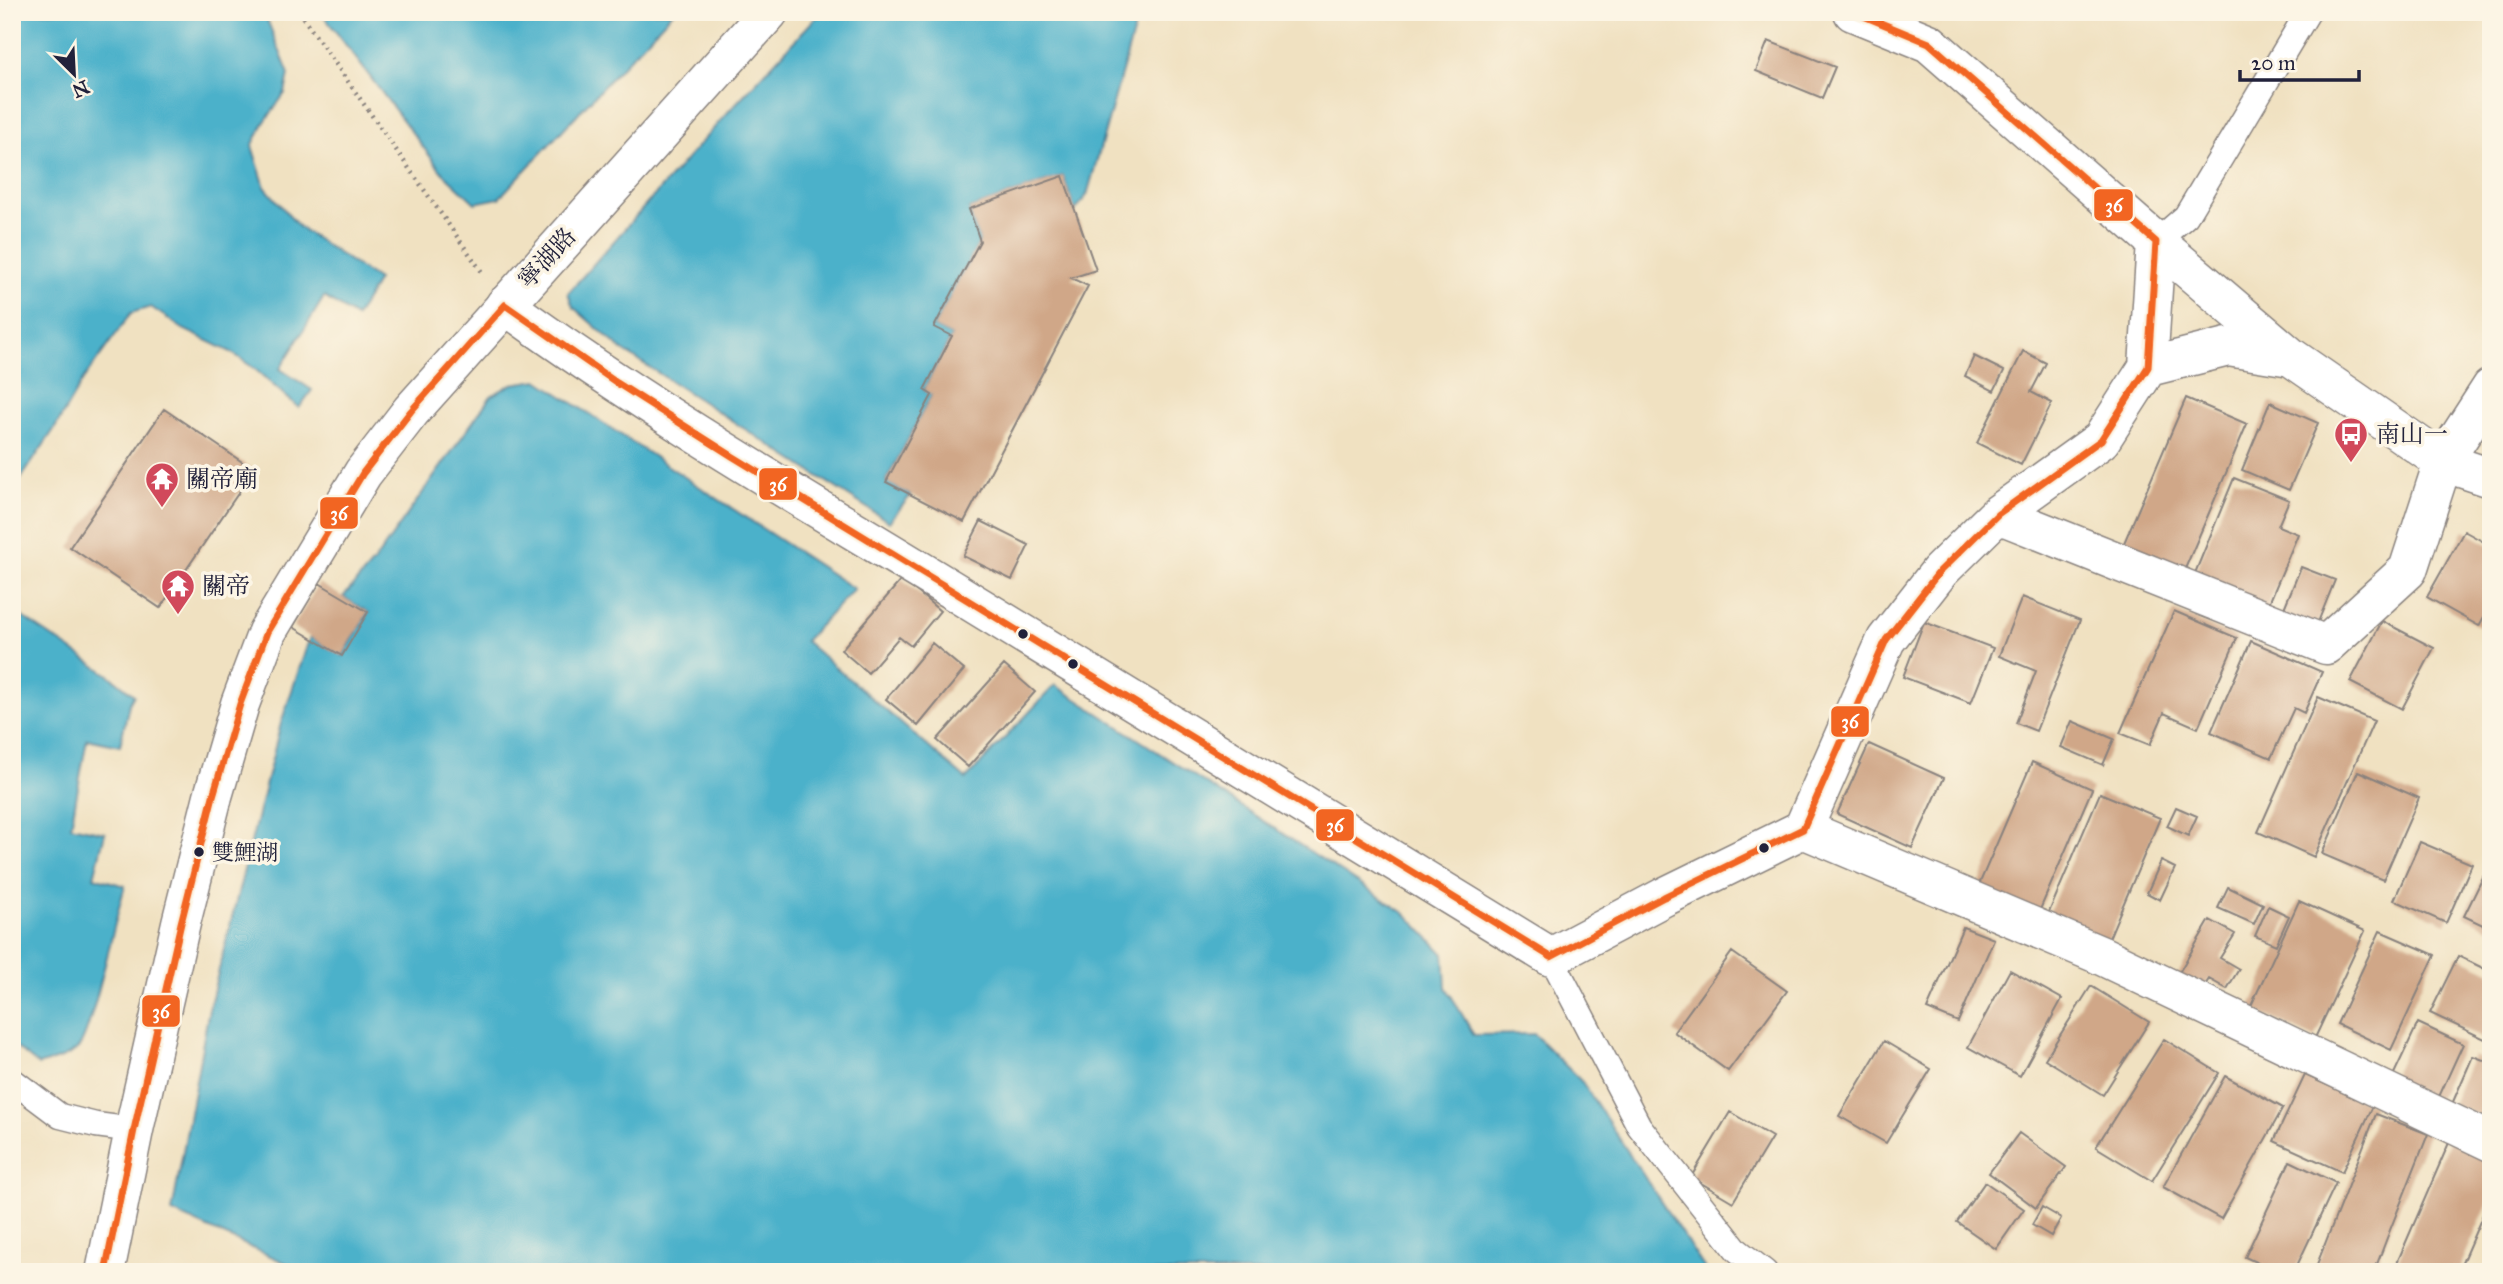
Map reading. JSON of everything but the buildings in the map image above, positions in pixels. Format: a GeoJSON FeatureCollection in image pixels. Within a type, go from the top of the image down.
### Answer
{"type":"FeatureCollection","features":[{"type":"Feature","properties":{"kind":"street","name":"寧湖路"},"geometry":{"type":"LineString","coordinates":[[106,1272],[134,1130],[181,923],[213,796],[240,704],[267,632],[363,473],[411,411],[769,12]]}},
{"type":"Feature","properties":{"kind":"street"},"geometry":{"type":"LineString","coordinates":[[1853,12],[1929,43],[2291,357],[2444,462],[2491,478]]}},
{"type":"Feature","properties":{"kind":"street"},"geometry":{"type":"LineString","coordinates":[[505,305],[596,369],[765,478],[1551,957],[1664,897],[1803,829],[1886,640],[1940,571],[1998,514],[2101,440],[2148,367],[2156,242]]}},
{"type":"Feature","properties":{"kind":"street"},"geometry":{"type":"LineString","coordinates":[[2148,367],[2228,347],[2291,357]]}},
{"type":"Feature","properties":{"kind":"street"},"geometry":{"type":"LineString","coordinates":[[1998,514],[2326,645],[2408,570],[2444,462],[2491,388]]}},
{"type":"Feature","properties":{"kind":"street"},"geometry":{"type":"LineString","coordinates":[[1803,829],[2100,955],[2491,1142]]}},
{"type":"Feature","properties":{"kind":"lane"},"geometry":{"type":"LineString","coordinates":[[2156,242],[2186,216],[2308,12]]}},
{"type":"Feature","properties":{"kind":"lane"},"geometry":{"type":"LineString","coordinates":[[1551,957],[1639,1126],[1737,1251],[1765,1272]]}},
{"type":"Feature","properties":{"kind":"lane"},"geometry":{"type":"LineString","coordinates":[[12,1080],[60,1116],[96,1125],[134,1130]]}},
{"type":"Feature","properties":{"kind":"path"},"geometry":{"type":"LineString","coordinates":[[299,12],[505,305]]}},
{"type":"Feature","properties":{"kind":"water"},"geometry":{"type":"Polygon","coordinates":[[[12,12],[264,12],[289,74],[285,93],[252,146],[265,187],[299,227],[378,280],[356,317],[324,297],[280,369],[312,390],[299,408],[255,369],[231,352],[183,329],[151,307],[131,313],[83,380],[12,492],[12,12]]]}},
{"type":"Feature","properties":{"kind":"water"},"geometry":{"type":"Polygon","coordinates":[[[321,12],[673,12],[499,198],[475,203],[442,172],[321,12]]]}},
{"type":"Feature","properties":{"kind":"water"},"geometry":{"type":"Polygon","coordinates":[[[821,12],[1139,12],[1087,195],[1075,211],[1063,176],[969,209],[980,241],[934,327],[952,336],[924,390],[932,395],[886,481],[911,495],[889,522],[621,349],[573,307],[568,293],[729,111],[821,12]]]}},
{"type":"Feature","properties":{"kind":"water","name":"雙鯉湖"},"geometry":{"type":"Polygon","coordinates":[[[538,380],[854,589],[805,641],[966,779],[1055,685],[1406,914],[1444,954],[1446,987],[1474,1035],[1534,1034],[1582,1082],[1707,1272],[306,1272],[172,1212],[209,1009],[281,723],[310,637],[343,656],[368,612],[343,597],[373,563],[491,396],[512,384],[538,380]]]}},
{"type":"Feature","properties":{"kind":"water"},"geometry":{"type":"Polygon","coordinates":[[[12,610],[109,675],[134,695],[129,704],[120,746],[87,739],[71,826],[105,833],[94,877],[125,886],[103,973],[90,1021],[78,1048],[64,1057],[38,1065],[12,1044],[12,610]]]}},
{"type":"Feature","properties":{"kind":"transit line","name":"36"},"geometry":{"type":"LineString","coordinates":[[505,305],[617,383],[732,456],[1551,957],[1664,897],[1803,829],[1886,640],[1940,571],[1998,514],[2101,440],[2148,367],[2156,242],[1929,43],[1854,12]]}},
{"type":"Feature","properties":{"kind":"transit line","name":"36"},"geometry":{"type":"LineString","coordinates":[[105,1272],[134,1130],[213,796],[240,704],[267,632],[363,473],[411,411],[505,305]]}},
{"type":"Feature","properties":{"kind":"place","name":"南山一"},"geometry":{"type":"Point","coordinates":[2351,464]}},
{"type":"Feature","properties":{"kind":"place","name":"關帝廟"},"geometry":{"type":"Point","coordinates":[162,509]}},
{"type":"Feature","properties":{"kind":"place","name":"關帝"},"geometry":{"type":"Point","coordinates":[178,616]}},
{"type":"Feature","properties":{"kind":"place","name":"雙鯉湖"},"geometry":{"type":"Point","coordinates":[199,852]}}]}
